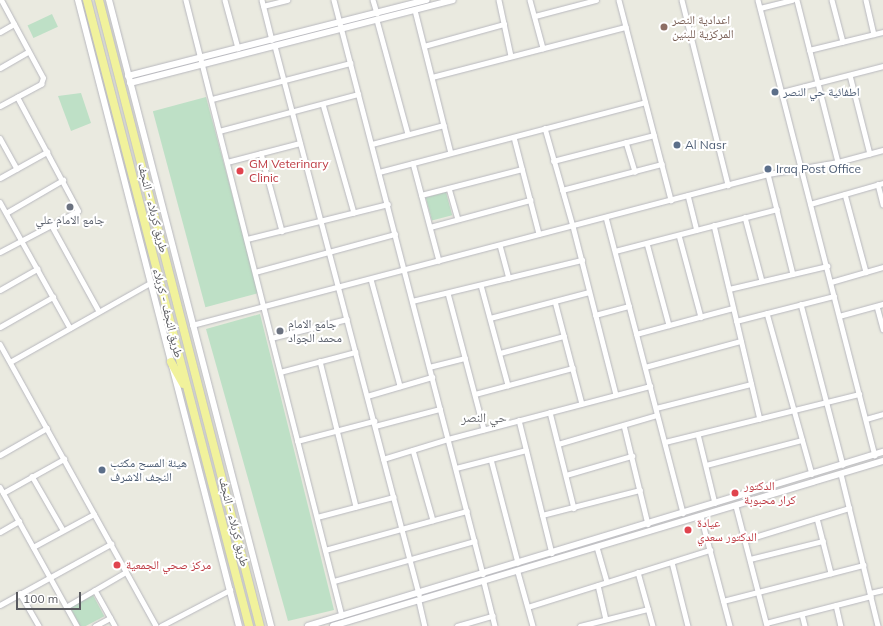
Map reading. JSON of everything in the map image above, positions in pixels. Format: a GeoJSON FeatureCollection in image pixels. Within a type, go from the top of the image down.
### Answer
{"type":"FeatureCollection","features":[{"type":"Feature","properties":{"kind":"highway","name":"طريق النجف - کربلاء"},"geometry":{"type":"LineString","coordinates":[[88,0],[249,626]]}},
{"type":"Feature","properties":{"kind":"highway","name":"طريق کربلاء - النجف"},"geometry":{"type":"LineString","coordinates":[[100,0],[260,626]]}},
{"type":"Feature","properties":{"kind":"highway"},"geometry":{"type":"LineString","coordinates":[[171,362],[189,395]]}},
{"type":"Feature","properties":{"kind":"main road"},"geometry":{"type":"LineString","coordinates":[[78,0],[239,626]]}},
{"type":"Feature","properties":{"kind":"main road"},"geometry":{"type":"LineString","coordinates":[[109,0],[271,626]]}},
{"type":"Feature","properties":{"kind":"street"},"geometry":{"type":"LineString","coordinates":[[0,106],[43,82],[1,0]]}},
{"type":"Feature","properties":{"kind":"street"},"geometry":{"type":"LineString","coordinates":[[186,0],[342,616]]}},
{"type":"Feature","properties":{"kind":"street"},"geometry":{"type":"LineString","coordinates":[[225,0],[238,48]]}},
{"type":"Feature","properties":{"kind":"street"},"geometry":{"type":"LineString","coordinates":[[262,0],[272,40]]}},
{"type":"Feature","properties":{"kind":"street"},"geometry":{"type":"LineString","coordinates":[[263,6],[287,0]]}},
{"type":"Feature","properties":{"kind":"street"},"geometry":{"type":"LineString","coordinates":[[334,0],[483,574]]}},
{"type":"Feature","properties":{"kind":"street"},"geometry":{"type":"LineString","coordinates":[[373,0],[377,13]]}},
{"type":"Feature","properties":{"kind":"street"},"geometry":{"type":"LineString","coordinates":[[128,76],[347,21],[412,2],[426,0]]}},
{"type":"Feature","properties":{"kind":"street"},"geometry":{"type":"LineString","coordinates":[[130,83],[453,0]]}},
{"type":"Feature","properties":{"kind":"street"},"geometry":{"type":"LineString","coordinates":[[499,0],[511,56]]}},
{"type":"Feature","properties":{"kind":"street"},"geometry":{"type":"LineString","coordinates":[[530,0],[543,48]]}},
{"type":"Feature","properties":{"kind":"street"},"geometry":{"type":"LineString","coordinates":[[535,16],[596,0]]}},
{"type":"Feature","properties":{"kind":"street"},"geometry":{"type":"LineString","coordinates":[[619,0],[671,200]]}},
{"type":"Feature","properties":{"kind":"street"},"geometry":{"type":"LineString","coordinates":[[682,0],[728,185]]}},
{"type":"Feature","properties":{"kind":"street"},"geometry":{"type":"LineString","coordinates":[[758,0],[875,455]]}},
{"type":"Feature","properties":{"kind":"street"},"geometry":{"type":"LineString","coordinates":[[760,8],[792,0]]}},
{"type":"Feature","properties":{"kind":"street"},"geometry":{"type":"LineString","coordinates":[[797,0],[838,162]]}},
{"type":"Feature","properties":{"kind":"street"},"geometry":{"type":"LineString","coordinates":[[832,0],[843,42]]}},
{"type":"Feature","properties":{"kind":"street"},"geometry":{"type":"LineString","coordinates":[[866,0],[874,34]]}},
{"type":"Feature","properties":{"kind":"street"},"geometry":{"type":"LineString","coordinates":[[415,10],[451,153]]}},
{"type":"Feature","properties":{"kind":"street"},"geometry":{"type":"LineString","coordinates":[[377,20],[408,134]]}},
{"type":"Feature","properties":{"kind":"street"},"geometry":{"type":"LineString","coordinates":[[347,21],[348,27]]}},
{"type":"Feature","properties":{"kind":"street"},"geometry":{"type":"LineString","coordinates":[[0,32],[14,24]]}},
{"type":"Feature","properties":{"kind":"street"},"geometry":{"type":"LineString","coordinates":[[332,24],[334,31]]}},
{"type":"Feature","properties":{"kind":"street"},"geometry":{"type":"LineString","coordinates":[[424,46],[504,24]]}},
{"type":"Feature","properties":{"kind":"street"},"geometry":{"type":"LineString","coordinates":[[432,77],[626,27]]}},
{"type":"Feature","properties":{"kind":"street"},"geometry":{"type":"LineString","coordinates":[[809,50],[883,32]]}},
{"type":"Feature","properties":{"kind":"street"},"geometry":{"type":"LineString","coordinates":[[275,46],[419,594]]}},
{"type":"Feature","properties":{"kind":"street"},"geometry":{"type":"LineString","coordinates":[[0,68],[28,52]]}},
{"type":"Feature","properties":{"kind":"street"},"geometry":{"type":"LineString","coordinates":[[211,55],[212,62]]}},
{"type":"Feature","properties":{"kind":"street"},"geometry":{"type":"LineString","coordinates":[[212,99],[350,63]]}},
{"type":"Feature","properties":{"kind":"street"},"geometry":{"type":"LineString","coordinates":[[782,92],[883,66]]}},
{"type":"Feature","properties":{"kind":"street"},"geometry":{"type":"LineString","coordinates":[[850,75],[870,154]]}},
{"type":"Feature","properties":{"kind":"street"},"geometry":{"type":"LineString","coordinates":[[220,131],[292,113],[358,94]]}},
{"type":"Feature","properties":{"kind":"street"},"geometry":{"type":"LineString","coordinates":[[0,252],[78,211],[63,180],[17,97]]}},
{"type":"Feature","properties":{"kind":"street"},"geometry":{"type":"LineString","coordinates":[[379,172],[645,102]]}},
{"type":"Feature","properties":{"kind":"street"},"geometry":{"type":"LineString","coordinates":[[323,104],[354,213]]}},
{"type":"Feature","properties":{"kind":"street"},"geometry":{"type":"LineString","coordinates":[[372,144],[444,125]]}},
{"type":"Feature","properties":{"kind":"street"},"geometry":{"type":"LineString","coordinates":[[545,128],[553,161],[573,226],[616,395]]}},
{"type":"Feature","properties":{"kind":"street"},"geometry":{"type":"LineString","coordinates":[[553,161],[654,135]]}},
{"type":"Feature","properties":{"kind":"street"},"geometry":{"type":"LineString","coordinates":[[514,136],[540,234]]}},
{"type":"Feature","properties":{"kind":"street"},"geometry":{"type":"LineString","coordinates":[[0,138],[17,169]]}},
{"type":"Feature","properties":{"kind":"street"},"geometry":{"type":"LineString","coordinates":[[626,142],[635,172]]}},
{"type":"Feature","properties":{"kind":"street"},"geometry":{"type":"LineString","coordinates":[[227,162],[300,143]]}},
{"type":"Feature","properties":{"kind":"street"},"geometry":{"type":"LineString","coordinates":[[192,325],[338,288],[768,174],[838,162],[883,150]]}},
{"type":"Feature","properties":{"kind":"street"},"geometry":{"type":"LineString","coordinates":[[0,178],[47,152]]}},
{"type":"Feature","properties":{"kind":"street"},"geometry":{"type":"LineString","coordinates":[[261,153],[282,231]]}},
{"type":"Feature","properties":{"kind":"street"},"geometry":{"type":"LineString","coordinates":[[413,163],[439,261]]}},
{"type":"Feature","properties":{"kind":"street"},"geometry":{"type":"LineString","coordinates":[[562,190],[662,164]]}},
{"type":"Feature","properties":{"kind":"street"},"geometry":{"type":"LineString","coordinates":[[422,195],[522,169]]}},
{"type":"Feature","properties":{"kind":"street"},"geometry":{"type":"LineString","coordinates":[[768,174],[793,274]]}},
{"type":"Feature","properties":{"kind":"street"},"geometry":{"type":"LineString","coordinates":[[6,213],[63,180]]}},
{"type":"Feature","properties":{"kind":"street"},"geometry":{"type":"LineString","coordinates":[[810,204],[880,183],[883,204]]}},
{"type":"Feature","properties":{"kind":"street"},"geometry":{"type":"LineString","coordinates":[[449,188],[458,219]]}},
{"type":"Feature","properties":{"kind":"street"},"geometry":{"type":"LineString","coordinates":[[845,194],[866,272]]}},
{"type":"Feature","properties":{"kind":"street"},"geometry":{"type":"LineString","coordinates":[[688,195],[698,230]]}},
{"type":"Feature","properties":{"kind":"street"},"geometry":{"type":"LineString","coordinates":[[430,227],[530,200]]}},
{"type":"Feature","properties":{"kind":"street"},"geometry":{"type":"LineString","coordinates":[[0,202],[70,328]]}},
{"type":"Feature","properties":{"kind":"street"},"geometry":{"type":"LineString","coordinates":[[247,240],[388,204]]}},
{"type":"Feature","properties":{"kind":"street"},"geometry":{"type":"LineString","coordinates":[[615,251],[777,209]]}},
{"type":"Feature","properties":{"kind":"street"},"geometry":{"type":"LineString","coordinates":[[606,217],[683,513]]}},
{"type":"Feature","properties":{"kind":"street"},"geometry":{"type":"LineString","coordinates":[[745,217],[762,281]]}},
{"type":"Feature","properties":{"kind":"street"},"geometry":{"type":"LineString","coordinates":[[714,225],[760,418]]}},
{"type":"Feature","properties":{"kind":"street"},"geometry":{"type":"LineString","coordinates":[[52,226],[98,311]]}},
{"type":"Feature","properties":{"kind":"street"},"geometry":{"type":"LineString","coordinates":[[255,272],[395,234]]}},
{"type":"Feature","properties":{"kind":"street"},"geometry":{"type":"LineString","coordinates":[[679,235],[701,317]]}},
{"type":"Feature","properties":{"kind":"street"},"geometry":{"type":"LineString","coordinates":[[647,243],[669,325]]}},
{"type":"Feature","properties":{"kind":"street"},"geometry":{"type":"LineString","coordinates":[[500,245],[509,278]]}},
{"type":"Feature","properties":{"kind":"street"},"geometry":{"type":"LineString","coordinates":[[412,301],[582,260]]}},
{"type":"Feature","properties":{"kind":"street"},"geometry":{"type":"LineString","coordinates":[[729,289],[826,266]]}},
{"type":"Feature","properties":{"kind":"street"},"geometry":{"type":"LineString","coordinates":[[831,282],[883,267]]}},
{"type":"Feature","properties":{"kind":"street"},"geometry":{"type":"LineString","coordinates":[[0,290],[37,269]]}},
{"type":"Feature","properties":{"kind":"street"},"geometry":{"type":"LineString","coordinates":[[371,279],[400,386]]}},
{"type":"Feature","properties":{"kind":"street"},"geometry":{"type":"LineString","coordinates":[[10,362],[150,282]]}},
{"type":"Feature","properties":{"kind":"street"},"geometry":{"type":"LineString","coordinates":[[481,285],[508,385]]}},
{"type":"Feature","properties":{"kind":"street"},"geometry":{"type":"LineString","coordinates":[[490,318],[589,292]]}},
{"type":"Feature","properties":{"kind":"street"},"geometry":{"type":"LineString","coordinates":[[448,293],[484,429]]}},
{"type":"Feature","properties":{"kind":"street"},"geometry":{"type":"LineString","coordinates":[[736,322],[834,296]]}},
{"type":"Feature","properties":{"kind":"street"},"geometry":{"type":"LineString","coordinates":[[0,326],[53,297]]}},
{"type":"Feature","properties":{"kind":"street"},"geometry":{"type":"LineString","coordinates":[[555,301],[582,404]]}},
{"type":"Feature","properties":{"kind":"street"},"geometry":{"type":"LineString","coordinates":[[801,304],[843,465]]}},
{"type":"Feature","properties":{"kind":"street"},"geometry":{"type":"LineString","coordinates":[[839,316],[883,304]]}},
{"type":"Feature","properties":{"kind":"street"},"geometry":{"type":"LineString","coordinates":[[595,315],[629,306]]}},
{"type":"Feature","properties":{"kind":"street"},"geometry":{"type":"LineString","coordinates":[[877,306],[883,329]]}},
{"type":"Feature","properties":{"kind":"street"},"geometry":{"type":"LineString","coordinates":[[636,334],[733,308]]}},
{"type":"Feature","properties":{"kind":"street"},"geometry":{"type":"LineString","coordinates":[[767,313],[812,474]]}},
{"type":"Feature","properties":{"kind":"street"},"geometry":{"type":"LineString","coordinates":[[271,338],[346,318]]}},
{"type":"Feature","properties":{"kind":"street"},"geometry":{"type":"LineString","coordinates":[[500,353],[564,336]]}},
{"type":"Feature","properties":{"kind":"street"},"geometry":{"type":"LineString","coordinates":[[645,367],[741,341]]}},
{"type":"Feature","properties":{"kind":"street"},"geometry":{"type":"LineString","coordinates":[[0,344],[156,626]]}},
{"type":"Feature","properties":{"kind":"street"},"geometry":{"type":"LineString","coordinates":[[280,372],[355,352]]}},
{"type":"Feature","properties":{"kind":"street"},"geometry":{"type":"LineString","coordinates":[[429,367],[465,358]]}},
{"type":"Feature","properties":{"kind":"street"},"geometry":{"type":"LineString","coordinates":[[320,361],[356,507]]}},
{"type":"Feature","properties":{"kind":"street"},"geometry":{"type":"LineString","coordinates":[[475,394],[573,368]]}},
{"type":"Feature","properties":{"kind":"street"},"geometry":{"type":"LineString","coordinates":[[367,396],[432,377]]}},
{"type":"Feature","properties":{"kind":"street"},"geometry":{"type":"LineString","coordinates":[[656,408],[751,384]]}},
{"type":"Feature","properties":{"kind":"street"},"geometry":{"type":"LineString","coordinates":[[383,459],[484,429],[650,386]]}},
{"type":"Feature","properties":{"kind":"street"},"geometry":{"type":"LineString","coordinates":[[664,442],[859,394]]}},
{"type":"Feature","properties":{"kind":"street"},"geometry":{"type":"LineString","coordinates":[[297,440],[337,430],[374,424],[440,409]]}},
{"type":"Feature","properties":{"kind":"street"},"geometry":{"type":"LineString","coordinates":[[550,412],[574,508]]}},
{"type":"Feature","properties":{"kind":"street"},"geometry":{"type":"LineString","coordinates":[[866,419],[883,414]]}},
{"type":"Feature","properties":{"kind":"street"},"geometry":{"type":"LineString","coordinates":[[558,444],[658,416]]}},
{"type":"Feature","properties":{"kind":"street"},"geometry":{"type":"LineString","coordinates":[[519,420],[552,553],[549,558],[553,561]]}},
{"type":"Feature","properties":{"kind":"street"},"geometry":{"type":"LineString","coordinates":[[624,425],[648,524]]}},
{"type":"Feature","properties":{"kind":"street"},"geometry":{"type":"LineString","coordinates":[[0,455],[47,428]]}},
{"type":"Feature","properties":{"kind":"street"},"geometry":{"type":"LineString","coordinates":[[698,434],[715,504]]}},
{"type":"Feature","properties":{"kind":"street"},"geometry":{"type":"LineString","coordinates":[[706,465],[802,440]]}},
{"type":"Feature","properties":{"kind":"street"},"geometry":{"type":"LineString","coordinates":[[413,450],[432,520]]}},
{"type":"Feature","properties":{"kind":"street"},"geometry":{"type":"LineString","coordinates":[[456,468],[526,450]]}},
{"type":"Feature","properties":{"kind":"street"},"geometry":{"type":"LineString","coordinates":[[308,626],[419,594],[883,452]]}},
{"type":"Feature","properties":{"kind":"street"},"geometry":{"type":"LineString","coordinates":[[566,475],[632,456]]}},
{"type":"Feature","properties":{"kind":"street"},"geometry":{"type":"LineString","coordinates":[[3,493],[64,459]]}},
{"type":"Feature","properties":{"kind":"street"},"geometry":{"type":"LineString","coordinates":[[491,459],[518,564]]}},
{"type":"Feature","properties":{"kind":"street"},"geometry":{"type":"LineString","coordinates":[[333,626],[346,624],[883,461]]}},
{"type":"Feature","properties":{"kind":"street"},"geometry":{"type":"LineString","coordinates":[[841,474],[878,626]]}},
{"type":"Feature","properties":{"kind":"street"},"geometry":{"type":"LineString","coordinates":[[32,476],[63,530]]}},
{"type":"Feature","properties":{"kind":"street"},"geometry":{"type":"LineString","coordinates":[[785,482],[784,486],[787,490]]}},
{"type":"Feature","properties":{"kind":"street"},"geometry":{"type":"LineString","coordinates":[[0,487],[76,626]]}},
{"type":"Feature","properties":{"kind":"street"},"geometry":{"type":"LineString","coordinates":[[768,488],[771,492],[769,496]]}},
{"type":"Feature","properties":{"kind":"street"},"geometry":{"type":"LineString","coordinates":[[542,515],[640,490]]}},
{"type":"Feature","properties":{"kind":"street"},"geometry":{"type":"LineString","coordinates":[[317,517],[393,497]]}},
{"type":"Feature","properties":{"kind":"street"},"geometry":{"type":"LineString","coordinates":[[736,506],[766,625],[883,590]]}},
{"type":"Feature","properties":{"kind":"street"},"geometry":{"type":"LineString","coordinates":[[745,540],[849,508]]}},
{"type":"Feature","properties":{"kind":"street"},"geometry":{"type":"LineString","coordinates":[[326,550],[467,511]]}},
{"type":"Feature","properties":{"kind":"street"},"geometry":{"type":"LineString","coordinates":[[33,547],[94,514]]}},
{"type":"Feature","properties":{"kind":"street"},"geometry":{"type":"LineString","coordinates":[[701,516],[730,626]]}},
{"type":"Feature","properties":{"kind":"street"},"geometry":{"type":"LineString","coordinates":[[817,518],[831,573]]}},
{"type":"Feature","properties":{"kind":"street"},"geometry":{"type":"LineString","coordinates":[[0,532],[19,522]]}},
{"type":"Feature","properties":{"kind":"street"},"geometry":{"type":"LineString","coordinates":[[334,581],[474,540]]}},
{"type":"Feature","properties":{"kind":"street"},"geometry":{"type":"LineString","coordinates":[[750,559],[823,541]]}},
{"type":"Feature","properties":{"kind":"street"},"geometry":{"type":"LineString","coordinates":[[0,604],[111,544]]}},
{"type":"Feature","properties":{"kind":"street"},"geometry":{"type":"LineString","coordinates":[[597,547],[607,582]]}},
{"type":"Feature","properties":{"kind":"street"},"geometry":{"type":"LineString","coordinates":[[528,607],[710,550]]}},
{"type":"Feature","properties":{"kind":"street"},"geometry":{"type":"LineString","coordinates":[[534,559],[538,562],[537,566]]}},
{"type":"Feature","properties":{"kind":"street"},"geometry":{"type":"LineString","coordinates":[[672,562],[688,626]]}},
{"type":"Feature","properties":{"kind":"street"},"geometry":{"type":"LineString","coordinates":[[723,601],[863,565]]}},
{"type":"Feature","properties":{"kind":"street"},"geometry":{"type":"LineString","coordinates":[[66,607],[126,572]]}},
{"type":"Feature","properties":{"kind":"street"},"geometry":{"type":"LineString","coordinates":[[518,572],[533,626]]}},
{"type":"Feature","properties":{"kind":"street"},"geometry":{"type":"LineString","coordinates":[[638,572],[653,626]]}},
{"type":"Feature","properties":{"kind":"street"},"geometry":{"type":"LineString","coordinates":[[484,582],[495,626]]}},
{"type":"Feature","properties":{"kind":"street"},"geometry":{"type":"LineString","coordinates":[[598,585],[606,619]]}},
{"type":"Feature","properties":{"kind":"street"},"geometry":{"type":"LineString","coordinates":[[95,590],[115,626]]}},
{"type":"Feature","properties":{"kind":"street"},"geometry":{"type":"LineString","coordinates":[[161,626],[230,590]]}},
{"type":"Feature","properties":{"kind":"street"},"geometry":{"type":"LineString","coordinates":[[20,593],[38,624],[32,626]]}},
{"type":"Feature","properties":{"kind":"street"},"geometry":{"type":"LineString","coordinates":[[418,601],[425,626]]}},
{"type":"Feature","properties":{"kind":"street"},"geometry":{"type":"LineString","coordinates":[[836,605],[841,626]]}},
{"type":"Feature","properties":{"kind":"street"},"geometry":{"type":"LineString","coordinates":[[580,626],[648,609]]}},
{"type":"Feature","properties":{"kind":"street"},"geometry":{"type":"LineString","coordinates":[[802,614],[805,626]]}},
{"type":"Feature","properties":{"kind":"street"},"geometry":{"type":"LineString","coordinates":[[457,626],[493,616]]}},
{"type":"Feature","properties":{"kind":"street"},"geometry":{"type":"LineString","coordinates":[[95,626],[110,618]]}},
{"type":"Feature","properties":{"kind":"green space"},"geometry":{"type":"Polygon","coordinates":[[[52,14],[58,27],[33,38],[28,25],[52,14]]]}},
{"type":"Feature","properties":{"kind":"green space"},"geometry":{"type":"Polygon","coordinates":[[[81,93],[91,123],[71,131],[58,96],[81,93]]]}},
{"type":"Feature","properties":{"kind":"green space"},"geometry":{"type":"Polygon","coordinates":[[[206,97],[259,293],[205,307],[153,111],[206,97]]]}},
{"type":"Feature","properties":{"kind":"green space"},"geometry":{"type":"Polygon","coordinates":[[[446,192],[452,215],[432,221],[426,197],[446,192]]]}},
{"type":"Feature","properties":{"kind":"green space"},"geometry":{"type":"Polygon","coordinates":[[[260,314],[334,610],[288,621],[206,329],[260,314]]]}},
{"type":"Feature","properties":{"kind":"green space"},"geometry":{"type":"Polygon","coordinates":[[[93,595],[104,616],[86,626],[80,626],[70,607],[93,595]]]}},
{"type":"Feature","properties":{"kind":"place","name":"اعدادية النصر المركزية للبنين"},"geometry":{"type":"Point","coordinates":[664,27]}},
{"type":"Feature","properties":{"kind":"place","name":"اطفائية حي النصر"},"geometry":{"type":"Point","coordinates":[775,92]}},
{"type":"Feature","properties":{"kind":"place","name":"Al Nasr"},"geometry":{"type":"Point","coordinates":[677,145]}},
{"type":"Feature","properties":{"kind":"place","name":"Iraq Post Office"},"geometry":{"type":"Point","coordinates":[768,169]}},
{"type":"Feature","properties":{"kind":"place","name":"GM Veterinary Clinic"},"geometry":{"type":"Point","coordinates":[240,171]}},
{"type":"Feature","properties":{"kind":"place","name":"جامع الامام علي"},"geometry":{"type":"Point","coordinates":[70,207]}},
{"type":"Feature","properties":{"kind":"place","name":"جامع الامام محمد الجواد"},"geometry":{"type":"Point","coordinates":[280,331]}},
{"type":"Feature","properties":{"kind":"place","name":"هيئة المسح مكتب النجف الاشرف"},"geometry":{"type":"Point","coordinates":[102,470]}},
{"type":"Feature","properties":{"kind":"place","name":"الدكتور كرار محبوبة"},"geometry":{"type":"Point","coordinates":[735,493]}},
{"type":"Feature","properties":{"kind":"place","name":"عيادة الدكتور سعدي"},"geometry":{"type":"Point","coordinates":[688,530]}},
{"type":"Feature","properties":{"kind":"place","name":"مركز صحي الجمعية"},"geometry":{"type":"Point","coordinates":[117,565]}},
{"type":"Feature","properties":{"kind":"district","name":"حي النصر"},"geometry":{"type":"Point","coordinates":[484,417]}}]}
